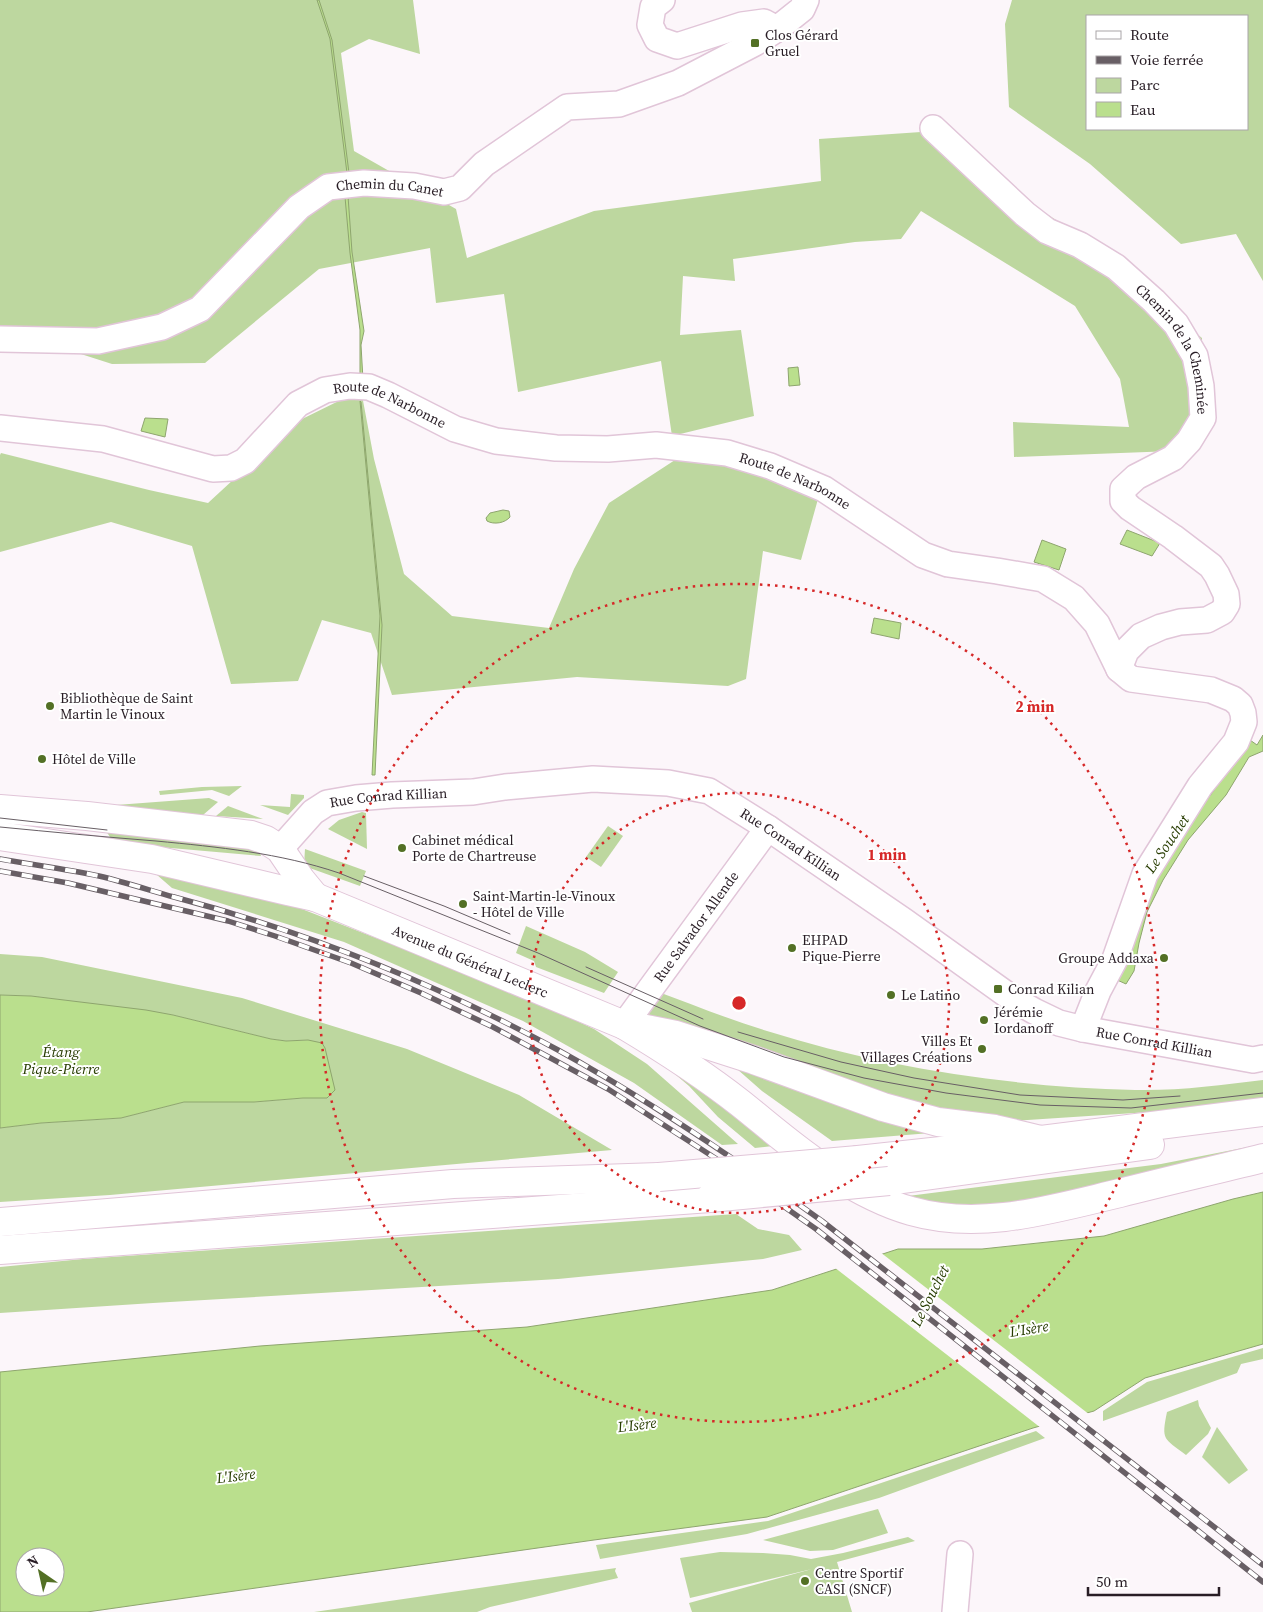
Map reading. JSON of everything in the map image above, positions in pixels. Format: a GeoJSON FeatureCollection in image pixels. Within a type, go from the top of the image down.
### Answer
{"type":"FeatureCollection","features":[{"type":"Feature","properties":{"kind":"main road"},"geometry":{"type":"LineString","coordinates":[[0,809],[87,816],[251,835],[266,840],[315,897]]}},
{"type":"Feature","properties":{"kind":"main road","name":"Avenue du Général Leclerc"},"geometry":{"type":"LineString","coordinates":[[0,836],[180,865],[315,897],[624,1025]]}},
{"type":"Feature","properties":{"kind":"main road"},"geometry":{"type":"LineString","coordinates":[[278,856],[280,878],[287,891]]}},
{"type":"Feature","properties":{"kind":"main road","name":"Avenue du Général Leclerc"},"geometry":{"type":"LineString","coordinates":[[180,865],[203,861],[257,871],[272,868],[278,856]]}},
{"type":"Feature","properties":{"kind":"main road"},"geometry":{"type":"LineString","coordinates":[[624,1025],[676,1035],[754,1060],[883,1106],[938,1122],[995,1129],[1041,1140]]}},
{"type":"Feature","properties":{"kind":"main road"},"geometry":{"type":"LineString","coordinates":[[624,1025],[683,1061],[828,1171],[861,1190],[912,1212],[954,1218],[979,1219],[1039,1212],[1263,1158]]}},
{"type":"Feature","properties":{"kind":"main road"},"geometry":{"type":"LineString","coordinates":[[0,1222],[453,1184],[659,1176],[858,1160],[1041,1140],[1263,1112]]}},
{"type":"Feature","properties":{"kind":"main road"},"geometry":{"type":"LineString","coordinates":[[0,1250],[710,1198],[889,1181],[1263,1130]]}},
{"type":"Feature","properties":{"kind":"street"},"geometry":{"type":"LineString","coordinates":[[662,0],[654,7],[650,26],[657,39],[677,46],[742,25],[764,22],[778,29]]}},
{"type":"Feature","properties":{"kind":"street","name":"Chemin du Canet"},"geometry":{"type":"LineString","coordinates":[[0,339],[98,341],[162,327],[200,309],[299,208],[328,187],[364,183],[414,186],[444,192],[460,188],[484,164],[567,107],[619,104],[678,84],[778,29],[802,9],[806,0]]}},
{"type":"Feature","properties":{"kind":"street","name":"Chemin de la Cheminée"},"geometry":{"type":"LineString","coordinates":[[933,128],[1025,214],[1047,231],[1080,245],[1116,267],[1154,301],[1176,324],[1196,356],[1201,386],[1203,418],[1189,441],[1173,458],[1136,477],[1124,490],[1122,501],[1211,566],[1226,594],[1227,604],[1222,612],[1207,620],[1180,622],[1161,627],[1141,636],[1126,650],[1119,669]]}},
{"type":"Feature","properties":{"kind":"street","name":"Route de Narbonne"},"geometry":{"type":"LineString","coordinates":[[0,428],[103,439],[213,469],[232,468],[245,461],[298,404],[325,390],[350,386],[370,387],[455,429],[496,441],[565,448],[656,445],[727,453],[770,466],[824,489],[923,555],[948,564],[1043,579],[1074,598],[1097,624],[1119,669]]}},
{"type":"Feature","properties":{"kind":"street"},"geometry":{"type":"LineString","coordinates":[[1083,1029],[1098,990],[1115,959],[1145,874],[1200,786],[1236,742],[1244,722],[1240,705],[1225,695],[1211,690],[1131,679],[1119,669]]}},
{"type":"Feature","properties":{"kind":"street","name":"Rue Conrad Killian"},"geometry":{"type":"LineString","coordinates":[[278,856],[297,829],[314,812],[327,803],[356,798],[473,792],[505,787],[593,779],[668,783],[709,791],[768,828],[904,921],[1013,999],[1034,1011],[1059,1023],[1083,1029],[1258,1059]]}},
{"type":"Feature","properties":{"kind":"street","name":"Rue Salvador Allende"},"geometry":{"type":"LineString","coordinates":[[624,1025],[768,828]]}},
{"type":"Feature","properties":{"kind":"street"},"geometry":{"type":"LineString","coordinates":[[954,1612],[960,1554]]}},
{"type":"Feature","properties":{"kind":"green space"},"geometry":{"type":"Polygon","coordinates":[[[0,0],[413,0],[420,54],[369,39],[341,53],[354,151],[456,209],[467,258],[594,211],[821,181],[819,139],[921,132],[1056,220],[1202,338],[1203,418],[1173,451],[1014,457],[1013,422],[1129,427],[1120,379],[1075,306],[921,211],[901,239],[855,242],[733,259],[735,281],[683,276],[680,335],[741,330],[754,416],[672,436],[661,361],[518,392],[504,294],[436,303],[430,248],[319,269],[205,363],[112,364],[0,328],[0,0]]]}},
{"type":"Feature","properties":{"kind":"green space"},"geometry":{"type":"Polygon","coordinates":[[[1012,0],[1263,0],[1263,281],[1236,234],[1181,244],[1090,164],[1009,107],[1005,24],[1012,0]]]}},
{"type":"Feature","properties":{"kind":"green space"},"geometry":{"type":"Polygon","coordinates":[[[361,390],[374,459],[404,574],[452,616],[549,628],[574,569],[609,503],[675,460],[722,458],[818,499],[801,560],[763,551],[746,679],[728,686],[577,677],[392,695],[371,633],[322,620],[298,681],[231,684],[192,546],[111,522],[0,552],[1,453],[208,503],[296,422],[361,390]]]}},
{"type":"Feature","properties":{"kind":"green space"},"geometry":{"type":"Polygon","coordinates":[[[242,786],[229,796],[212,790],[160,795],[159,791],[202,787],[242,786]]]}},
{"type":"Feature","properties":{"kind":"green space"},"geometry":{"type":"Polygon","coordinates":[[[291,794],[304,795],[304,798],[288,815],[260,805],[290,807],[291,794]]]}},
{"type":"Feature","properties":{"kind":"green space"},"geometry":{"type":"Polygon","coordinates":[[[209,798],[218,802],[203,815],[116,805],[209,798]]]}},
{"type":"Feature","properties":{"kind":"green space"},"geometry":{"type":"Polygon","coordinates":[[[228,806],[263,819],[216,816],[228,806]]]}},
{"type":"Feature","properties":{"kind":"green space"},"geometry":{"type":"Polygon","coordinates":[[[362,812],[366,813],[367,849],[328,829],[339,820],[362,812]]]}},
{"type":"Feature","properties":{"kind":"green space"},"geometry":{"type":"Polygon","coordinates":[[[102,825],[259,849],[261,856],[114,843],[102,825]]]}},
{"type":"Feature","properties":{"kind":"green space"},"geometry":{"type":"Polygon","coordinates":[[[608,826],[623,836],[601,867],[586,857],[608,826]]]}},
{"type":"Feature","properties":{"kind":"green space"},"geometry":{"type":"Polygon","coordinates":[[[305,849],[366,871],[360,886],[304,866],[305,849]]]}},
{"type":"Feature","properties":{"kind":"green space"},"geometry":{"type":"Polygon","coordinates":[[[149,868],[248,888],[519,994],[594,1029],[647,1064],[738,1144],[722,1145],[634,1083],[523,1021],[344,942],[172,888],[149,868]]]}},
{"type":"Feature","properties":{"kind":"green space"},"geometry":{"type":"Polygon","coordinates":[[[526,926],[585,952],[618,972],[604,993],[536,967],[534,961],[516,953],[526,926]]]}},
{"type":"Feature","properties":{"kind":"green space"},"geometry":{"type":"Polygon","coordinates":[[[0,954],[42,957],[242,998],[407,1049],[519,1095],[612,1150],[110,1195],[0,1202],[0,1128],[41,1123],[121,1118],[184,1102],[254,1102],[327,1098],[308,1040],[286,1041],[271,1039],[173,1015],[31,996],[0,995],[0,954]]]}},
{"type":"Feature","properties":{"kind":"green space"},"geometry":{"type":"Polygon","coordinates":[[[653,990],[767,1031],[811,1044],[902,1065],[995,1080],[1042,1085],[1135,1090],[1167,1090],[1263,1080],[1263,1102],[1165,1111],[1014,1121],[948,1116],[640,1016],[653,990]]]}},
{"type":"Feature","properties":{"kind":"green space"},"geometry":{"type":"Polygon","coordinates":[[[689,1050],[943,1132],[832,1141],[762,1091],[737,1069],[715,1062],[689,1050]]]}},
{"type":"Feature","properties":{"kind":"green space"},"geometry":{"type":"Polygon","coordinates":[[[669,1069],[687,1073],[773,1146],[755,1148],[718,1117],[689,1086],[669,1069]]]}},
{"type":"Feature","properties":{"kind":"green space"},"geometry":{"type":"Polygon","coordinates":[[[1263,1144],[1263,1151],[1083,1192],[974,1209],[930,1204],[908,1196],[1161,1164],[1263,1144]]]}},
{"type":"Feature","properties":{"kind":"green space"},"geometry":{"type":"Polygon","coordinates":[[[736,1214],[758,1229],[789,1235],[802,1250],[763,1259],[558,1279],[0,1313],[0,1267],[83,1259],[736,1214]]]}},
{"type":"Feature","properties":{"kind":"green space"},"geometry":{"type":"Polygon","coordinates":[[[1263,1348],[1263,1359],[1241,1364],[1237,1373],[1103,1421],[1103,1411],[1147,1382],[1263,1348]]]}},
{"type":"Feature","properties":{"kind":"green space"},"geometry":{"type":"Polygon","coordinates":[[[1198,1400],[1199,1406],[1211,1428],[1208,1434],[1186,1455],[1166,1438],[1164,1429],[1167,1412],[1198,1400]]]}},
{"type":"Feature","properties":{"kind":"green space"},"geometry":{"type":"Polygon","coordinates":[[[1217,1427],[1248,1470],[1229,1484],[1202,1457],[1217,1427]]]}},
{"type":"Feature","properties":{"kind":"green space"},"geometry":{"type":"Polygon","coordinates":[[[1036,1431],[1045,1438],[879,1498],[747,1534],[600,1559],[596,1545],[768,1521],[1036,1431]]]}},
{"type":"Feature","properties":{"kind":"green space"},"geometry":{"type":"Polygon","coordinates":[[[878,1509],[888,1533],[833,1550],[810,1551],[763,1540],[878,1509]]]}},
{"type":"Feature","properties":{"kind":"green space"},"geometry":{"type":"Polygon","coordinates":[[[908,1537],[915,1541],[837,1562],[852,1612],[692,1612],[689,1603],[812,1569],[690,1598],[680,1558],[720,1552],[790,1555],[811,1559],[908,1537]]]}},
{"type":"Feature","properties":{"kind":"green space"},"geometry":{"type":"Polygon","coordinates":[[[616,1568],[615,1571],[618,1578],[490,1607],[477,1612],[314,1612],[616,1568]]]}},
{"type":"Feature","properties":{"kind":"water"},"geometry":{"type":"Polygon","coordinates":[[[317,0],[319,0],[332,40],[349,173],[347,173],[330,39],[317,0]]]}},
{"type":"Feature","properties":{"kind":"water"},"geometry":{"type":"Polygon","coordinates":[[[348,196],[352,252],[364,331],[361,345],[363,380],[360,380],[360,330],[345,197],[348,196]]]}},
{"type":"Feature","properties":{"kind":"water"},"geometry":{"type":"Polygon","coordinates":[[[798,367],[800,385],[789,386],[788,368],[798,367]]]}},
{"type":"Feature","properties":{"kind":"water"},"geometry":{"type":"Polygon","coordinates":[[[360,401],[382,625],[375,775],[372,775],[380,616],[360,401]]]}},
{"type":"Feature","properties":{"kind":"water"},"geometry":{"type":"Polygon","coordinates":[[[145,418],[168,419],[165,437],[141,431],[145,418]]]}},
{"type":"Feature","properties":{"kind":"water"},"geometry":{"type":"Polygon","coordinates":[[[503,510],[509,511],[510,517],[508,519],[496,523],[487,521],[486,518],[490,513],[503,510]]]}},
{"type":"Feature","properties":{"kind":"water"},"geometry":{"type":"Polygon","coordinates":[[[1127,530],[1160,543],[1152,556],[1120,544],[1127,530]]]}},
{"type":"Feature","properties":{"kind":"water"},"geometry":{"type":"Polygon","coordinates":[[[1042,540],[1066,549],[1059,570],[1034,562],[1042,540]]]}},
{"type":"Feature","properties":{"kind":"water"},"geometry":{"type":"Polygon","coordinates":[[[874,618],[901,623],[899,639],[871,633],[874,618]]]}},
{"type":"Feature","properties":{"kind":"water"},"geometry":{"type":"Polygon","coordinates":[[[1263,735],[1263,751],[1249,757],[1226,795],[1188,840],[1163,880],[1147,912],[1134,971],[1126,984],[1115,979],[1140,901],[1186,829],[1250,740],[1257,745],[1263,735]]]}},
{"type":"Feature","properties":{"kind":"water","name":"Étang Pique-Pierre"},"geometry":{"type":"Polygon","coordinates":[[[0,995],[31,996],[146,1010],[271,1039],[286,1041],[308,1040],[322,1043],[325,1048],[335,1090],[327,1098],[254,1102],[184,1102],[121,1118],[41,1123],[0,1128],[0,995]]]}},
{"type":"Feature","properties":{"kind":"water"},"geometry":{"type":"Polygon","coordinates":[[[1263,1192],[1263,1344],[1145,1378],[1094,1411],[1033,1428],[767,1517],[87,1612],[0,1612],[0,1372],[260,1346],[527,1327],[772,1290],[898,1249],[982,1249],[1104,1236],[1263,1192]]]}},
{"type":"Feature","properties":{"kind":"pier"},"geometry":{"type":"Polygon","coordinates":[[[880,1252],[1090,1415],[1041,1428],[834,1267],[880,1252]]]}},
{"type":"Feature","properties":{"kind":"tram line"},"geometry":{"type":"LineString","coordinates":[[0,818],[107,830]]}},
{"type":"Feature","properties":{"kind":"tram line"},"geometry":{"type":"LineString","coordinates":[[0,827],[226,848],[317,866],[339,873],[538,953],[700,1026],[784,1057],[864,1078],[946,1093],[1040,1105],[1131,1108],[1263,1093]]}},
{"type":"Feature","properties":{"kind":"tram line"},"geometry":{"type":"LineString","coordinates":[[364,876],[444,906],[510,934]]}},
{"type":"Feature","properties":{"kind":"tram line"},"geometry":{"type":"LineString","coordinates":[[586,967],[703,1019]]}},
{"type":"Feature","properties":{"kind":"tram line"},"geometry":{"type":"LineString","coordinates":[[738,1032],[841,1062],[914,1078],[1020,1095],[1123,1100],[1180,1096]]}},
{"type":"Feature","properties":{"kind":"railway"},"geometry":{"type":"LineString","coordinates":[[0,859],[74,871],[127,883],[273,926],[322,943],[466,1003],[592,1069],[693,1132],[822,1221],[1263,1565]]}},
{"type":"Feature","properties":{"kind":"railway"},"geometry":{"type":"LineString","coordinates":[[0,871],[68,883],[228,921],[351,963],[493,1027],[608,1089],[715,1158],[816,1229],[1263,1582]]}},
{"type":"Feature","properties":{"kind":"place","name":"Clos Gérard Gruel"},"geometry":{"type":"Point","coordinates":[755,43]}},
{"type":"Feature","properties":{"kind":"place","name":"Bibliothèque de Saint Martin le Vinoux"},"geometry":{"type":"Point","coordinates":[50,706]}},
{"type":"Feature","properties":{"kind":"place","name":"Hôtel de Ville"},"geometry":{"type":"Point","coordinates":[42,759]}},
{"type":"Feature","properties":{"kind":"place","name":"Cabinet médical Porte de Chartreuse"},"geometry":{"type":"Point","coordinates":[402,848]}},
{"type":"Feature","properties":{"kind":"place","name":"Saint-Martin-le-Vinoux - Hôtel de Ville"},"geometry":{"type":"Point","coordinates":[463,904]}},
{"type":"Feature","properties":{"kind":"place","name":"EHPAD Pique-Pierre"},"geometry":{"type":"Point","coordinates":[792,948]}},
{"type":"Feature","properties":{"kind":"place","name":"Groupe Addaxa"},"geometry":{"type":"Point","coordinates":[1164,958]}},
{"type":"Feature","properties":{"kind":"place","name":"Conrad Kilian"},"geometry":{"type":"Point","coordinates":[998,989]}},
{"type":"Feature","properties":{"kind":"place","name":"Le Latino"},"geometry":{"type":"Point","coordinates":[891,995]}},
{"type":"Feature","properties":{"kind":"place","name":"Jérémie Iordanoff"},"geometry":{"type":"Point","coordinates":[984,1020]}},
{"type":"Feature","properties":{"kind":"place","name":"Villes Et Villages Créations"},"geometry":{"type":"Point","coordinates":[982,1049]}},
{"type":"Feature","properties":{"kind":"place","name":"Centre Sportif CASI (SNCF)"},"geometry":{"type":"Point","coordinates":[805,1581]}},
{"type":"Feature","properties":{"kind":"water label","name":"Le Souchet"},"geometry":{"type":"Point","coordinates":[1167,844]}},
{"type":"Feature","properties":{"kind":"water label","name":"Le Souchet"},"geometry":{"type":"Point","coordinates":[930,1296]}},
{"type":"Feature","properties":{"kind":"water label","name":"L'Isère"},"geometry":{"type":"Point","coordinates":[1029,1329]}},
{"type":"Feature","properties":{"kind":"water label","name":"L'Isère"},"geometry":{"type":"Point","coordinates":[637,1425]}},
{"type":"Feature","properties":{"kind":"water label","name":"L'Isère"},"geometry":{"type":"Point","coordinates":[236,1476]}}]}
